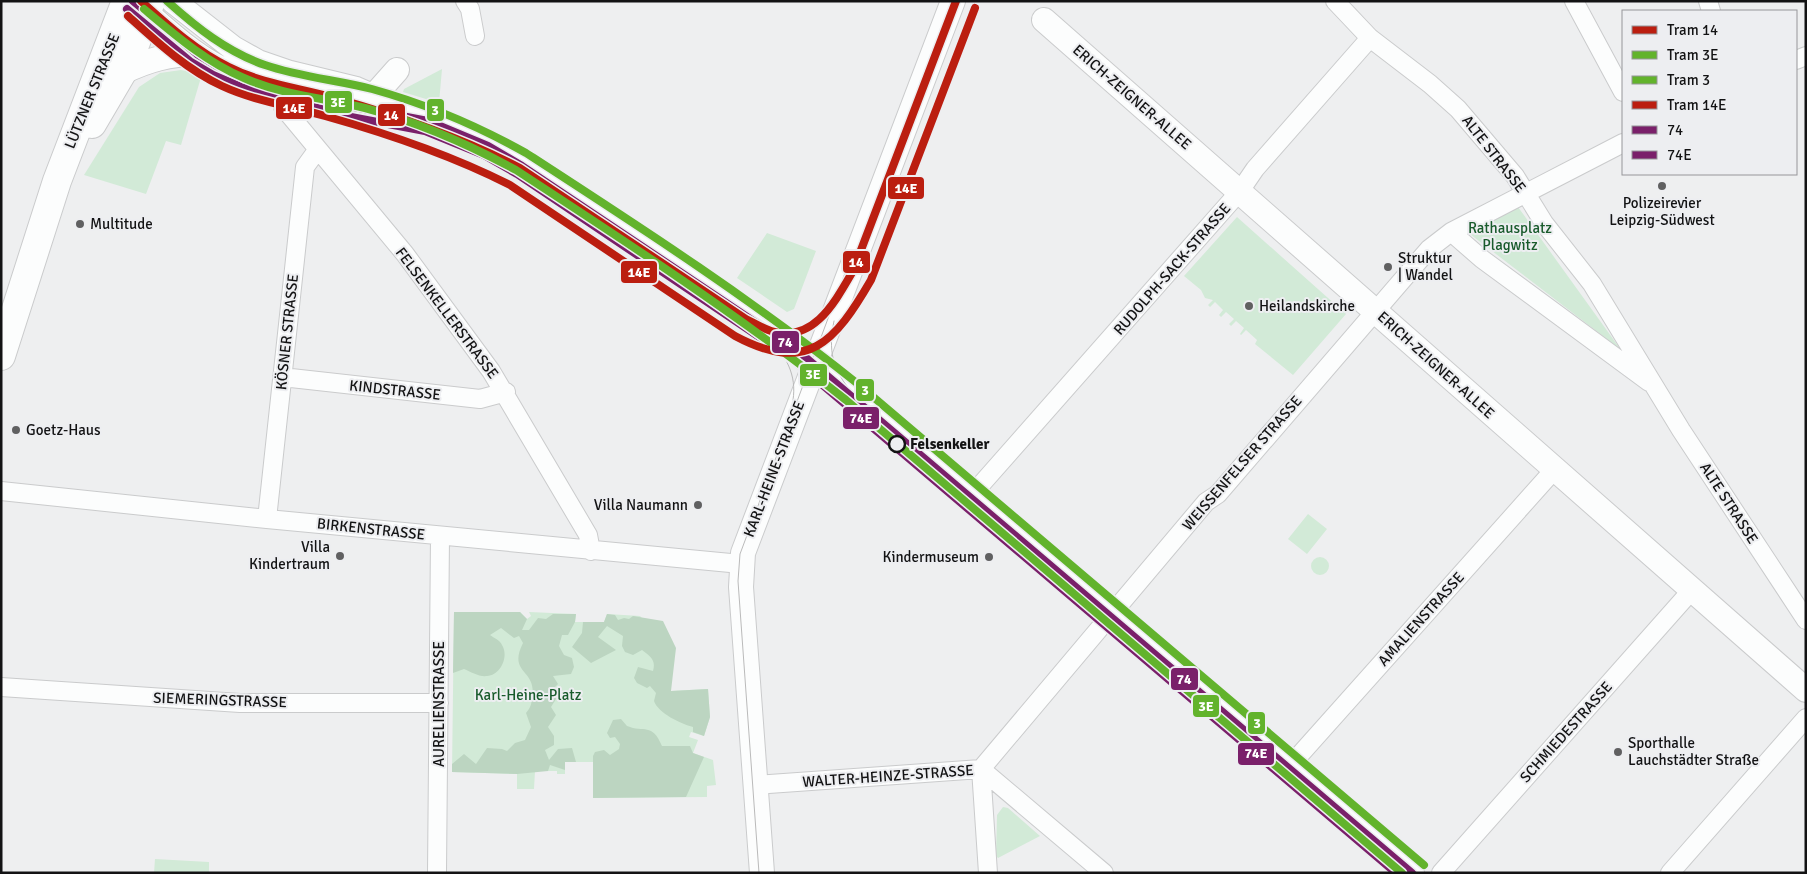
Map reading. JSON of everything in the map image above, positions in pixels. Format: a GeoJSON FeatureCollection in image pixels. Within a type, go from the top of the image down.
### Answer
{"type":"FeatureCollection","features":[{"type":"Feature","properties":{"kind":"main road"},"geometry":{"type":"LineString","coordinates":[[173,1],[221,39],[251,58],[428,121],[488,146],[522,166],[782,339],[814,364],[1412,873]]}},
{"type":"Feature","properties":{"kind":"main road","name":"KARL-HEINE-STRASSE"},"geometry":{"type":"LineString","coordinates":[[762,873],[741,564],[751,528],[954,1]]}},
{"type":"Feature","properties":{"kind":"main road"},"geometry":{"type":"LineString","coordinates":[[139,4],[196,54],[217,66],[245,78],[286,91],[361,98]]}},
{"type":"Feature","properties":{"kind":"main road","name":"LÜTZNER STRASSE"},"geometry":{"type":"LineString","coordinates":[[58,181],[123,72],[139,4]]}},
{"type":"Feature","properties":{"kind":"main road","name":"LÜTZNER STRASSE"},"geometry":{"type":"LineString","coordinates":[[1,356],[58,181],[139,4]]}},
{"type":"Feature","properties":{"kind":"main road","name":"ERICH-ZEIGNER-ALLEE"},"geometry":{"type":"LineString","coordinates":[[1044,20],[1691,591],[1806,690]]}},
{"type":"Feature","properties":{"kind":"main road"},"geometry":{"type":"LineString","coordinates":[[123,72],[142,63],[167,55],[196,54]]}},
{"type":"Feature","properties":{"kind":"street"},"geometry":{"type":"LineString","coordinates":[[465,1],[470,10],[475,36]]}},
{"type":"Feature","properties":{"kind":"street","name":"ALTE STRASSE"},"geometry":{"type":"LineString","coordinates":[[1335,1],[1370,38],[1430,84],[1458,109],[1514,176],[1544,224],[1592,284],[1653,386],[1806,620]]}},
{"type":"Feature","properties":{"kind":"street"},"geometry":{"type":"LineString","coordinates":[[1574,1],[1622,90]]}},
{"type":"Feature","properties":{"kind":"street","name":"RUDOLPH-SACK-STRASSE"},"geometry":{"type":"LineString","coordinates":[[970,497],[1240,191],[1255,169],[1370,38]]}},
{"type":"Feature","properties":{"kind":"street","name":"FELSENKELLERSTRASSE"},"geometry":{"type":"LineString","coordinates":[[286,91],[283,107],[405,254],[506,392],[588,535],[591,551]]}},
{"type":"Feature","properties":{"kind":"street","name":"WEISSENFELSER STRASSE"},"geometry":{"type":"LineString","coordinates":[[981,769],[1206,502],[1218,494],[1429,248],[1451,232],[1622,144]]}},
{"type":"Feature","properties":{"kind":"street","name":"KÖSNER STRASSE"},"geometry":{"type":"LineString","coordinates":[[266,519],[305,167],[318,149]]}},
{"type":"Feature","properties":{"kind":"street","name":"ALTE STRASSE"},"geometry":{"type":"LineString","coordinates":[[1451,232],[1482,259],[1653,386]]}},
{"type":"Feature","properties":{"kind":"street","name":"KINDSTRASSE"},"geometry":{"type":"LineString","coordinates":[[282,377],[480,399],[506,392]]}},
{"type":"Feature","properties":{"kind":"street","name":"AMALIENSTRASSE"},"geometry":{"type":"LineString","coordinates":[[1288,768],[1554,470]]}},
{"type":"Feature","properties":{"kind":"street","name":"BIRKENSTRASSE"},"geometry":{"type":"LineString","coordinates":[[1,491],[266,519],[741,564]]}},
{"type":"Feature","properties":{"kind":"street","name":"AURELIENSTRASSE"},"geometry":{"type":"LineString","coordinates":[[437,873],[440,536]]}},
{"type":"Feature","properties":{"kind":"street","name":"SCHMIEDESTRASSE"},"geometry":{"type":"LineString","coordinates":[[1441,873],[1691,591]]}},
{"type":"Feature","properties":{"kind":"street","name":"SIEMERINGSTRASSE"},"geometry":{"type":"LineString","coordinates":[[1,687],[240,703],[439,703]]}},
{"type":"Feature","properties":{"kind":"street"},"geometry":{"type":"LineString","coordinates":[[1670,873],[1806,718]]}},
{"type":"Feature","properties":{"kind":"street"},"geometry":{"type":"LineString","coordinates":[[981,769],[988,873]]}},
{"type":"Feature","properties":{"kind":"street","name":"WALTER-HEINZE-STRASSE"},"geometry":{"type":"LineString","coordinates":[[756,785],[981,769],[1104,873]]}},
{"type":"Feature","properties":{"kind":"green space"},"geometry":{"type":"Polygon","coordinates":[[[442,69],[439,103],[403,92],[404,89],[442,69]]]}},
{"type":"Feature","properties":{"kind":"green space"},"geometry":{"type":"Polygon","coordinates":[[[181,70],[202,74],[181,145],[166,141],[146,194],[84,175],[139,87],[160,73],[181,70]]]}},
{"type":"Feature","properties":{"kind":"green space","name":"Rathausplatz Plagwitz"},"geometry":{"type":"Polygon","coordinates":[[[1518,207],[1621,350],[1466,231],[1518,207]]]}},
{"type":"Feature","properties":{"kind":"green space"},"geometry":{"type":"Polygon","coordinates":[[[1237,217],[1346,314],[1293,375],[1255,344],[1257,340],[1246,330],[1241,335],[1244,328],[1236,321],[1231,326],[1229,324],[1234,319],[1226,312],[1221,317],[1219,315],[1223,310],[1215,302],[1210,307],[1208,305],[1213,300],[1205,298],[1201,290],[1184,276],[1237,217]]]}},
{"type":"Feature","properties":{"kind":"green space"},"geometry":{"type":"Polygon","coordinates":[[[767,233],[816,251],[794,309],[787,312],[737,278],[767,233]]]}},
{"type":"Feature","properties":{"kind":"green space"},"geometry":{"type":"Polygon","coordinates":[[[1308,514],[1327,529],[1307,554],[1288,539],[1308,514]]]}},
{"type":"Feature","properties":{"kind":"green space"},"geometry":{"type":"Polygon","coordinates":[[[1316,557],[1324,557],[1329,562],[1327,573],[1316,575],[1311,570],[1311,562],[1316,557]]]}},
{"type":"Feature","properties":{"kind":"green space","name":"Karl-Heine-Platz"},"geometry":{"type":"Polygon","coordinates":[[[454,612],[520,612],[527,619],[531,616],[529,612],[576,614],[575,622],[604,622],[607,614],[640,616],[669,647],[671,691],[708,689],[710,717],[704,736],[691,732],[689,737],[698,740],[693,753],[713,760],[716,785],[707,786],[707,797],[593,798],[593,762],[565,762],[565,774],[557,774],[557,771],[535,771],[534,789],[517,789],[517,774],[452,772],[454,612]]]}},
{"type":"Feature","properties":{"kind":"green space"},"geometry":{"type":"Polygon","coordinates":[[[454,612],[520,612],[527,619],[522,630],[529,630],[538,618],[546,619],[553,614],[576,614],[575,622],[568,635],[562,635],[559,646],[564,655],[572,658],[574,667],[571,674],[553,676],[558,684],[554,688],[556,699],[551,707],[556,715],[548,727],[554,736],[554,745],[545,750],[549,760],[558,749],[572,748],[576,762],[565,762],[565,770],[550,765],[548,771],[517,774],[452,772],[452,764],[464,754],[476,764],[487,748],[507,751],[515,743],[525,740],[531,727],[526,713],[531,705],[533,689],[528,676],[520,667],[518,661],[523,643],[519,636],[514,638],[501,628],[490,635],[501,643],[504,649],[504,659],[500,669],[492,675],[484,676],[464,669],[453,673],[454,612]]]}},
{"type":"Feature","properties":{"kind":"green space"},"geometry":{"type":"Polygon","coordinates":[[[607,614],[615,615],[618,620],[629,619],[633,616],[663,621],[676,648],[671,691],[708,689],[710,717],[704,736],[693,732],[693,727],[676,721],[665,714],[656,705],[654,701],[656,693],[650,686],[647,688],[637,683],[634,678],[638,667],[653,671],[653,661],[642,650],[633,655],[625,652],[622,646],[623,636],[607,626],[598,637],[616,650],[591,663],[572,647],[582,633],[583,622],[604,622],[607,614]]]}},
{"type":"Feature","properties":{"kind":"green space"},"geometry":{"type":"Polygon","coordinates":[[[621,719],[627,726],[651,731],[662,746],[690,746],[693,753],[704,757],[686,797],[593,798],[593,756],[595,752],[604,750],[610,755],[619,749],[620,744],[615,737],[610,738],[607,733],[613,720],[621,719]]]}},
{"type":"Feature","properties":{"kind":"green space"},"geometry":{"type":"Polygon","coordinates":[[[1003,807],[1008,808],[1040,836],[998,858],[996,856],[997,815],[1003,807]]]}},
{"type":"Feature","properties":{"kind":"green space"},"geometry":{"type":"Polygon","coordinates":[[[155,859],[209,862],[209,873],[154,873],[155,859]]]}},
{"type":"Feature","properties":{"kind":"tram line","name":"14"},"geometry":{"type":"LineString","coordinates":[[141,1],[194,46],[217,61],[242,73],[268,82],[383,112],[452,137],[520,168],[746,319],[771,331],[786,333],[799,331],[811,326],[821,317],[830,307],[853,271],[956,1]]}},
{"type":"Feature","properties":{"kind":"tram line","name":"3"},"geometry":{"type":"LineString","coordinates":[[167,1],[213,38],[251,60],[292,73],[359,86],[392,95],[451,116],[489,134],[526,153],[695,265],[778,323],[858,384],[1424,865]]}},
{"type":"Feature","properties":{"kind":"tram line","name":"14E"},"geometry":{"type":"LineString","coordinates":[[128,16],[196,72],[222,86],[260,99],[373,130],[488,174],[510,185],[735,336],[760,347],[782,352],[801,352],[817,346],[831,335],[845,320],[871,280],[975,8]]}},
{"type":"Feature","properties":{"kind":"tram line","name":"3E"},"geometry":{"type":"LineString","coordinates":[[144,9],[204,56],[230,72],[258,84],[304,96],[365,108],[404,120],[442,134],[498,160],[683,281],[765,339],[846,400],[1402,873]]}},
{"type":"Feature","properties":{"kind":"tram line"},"geometry":{"type":"LineString","coordinates":[[759,873],[738,581],[740,554],[851,257]]}},
{"type":"Feature","properties":{"kind":"tram line"},"geometry":{"type":"LineString","coordinates":[[749,313],[775,335],[790,351],[801,371],[804,382]]}},
{"type":"Feature","properties":{"kind":"tram line"},"geometry":{"type":"LineString","coordinates":[[834,321],[831,341],[833,359],[840,376],[852,392]]}},
{"type":"Feature","properties":{"kind":"tram line"},"geometry":{"type":"LineString","coordinates":[[768,338],[780,351],[789,366],[793,382],[793,400]]}},
{"type":"Feature","properties":{"kind":"tram line"},"geometry":{"type":"LineString","coordinates":[[829,372],[837,388]]}},
{"type":"Feature","properties":{"kind":"transit line","name":"74"},"geometry":{"type":"LineString","coordinates":[[133,1],[197,54],[217,66],[245,78],[354,107],[428,121],[488,146],[522,166],[798,351],[1412,873]]}},
{"type":"Feature","properties":{"kind":"transit line","name":"74E"},"geometry":{"type":"LineString","coordinates":[[127,9],[191,62],[213,75],[241,87],[351,117],[425,131],[484,155],[517,174],[792,359],[1396,873]]}},
{"type":"Feature","properties":{"kind":"place","name":"Polizeirevier Leipzig-Südwest"},"geometry":{"type":"Point","coordinates":[1662,186]}},
{"type":"Feature","properties":{"kind":"place","name":"Multitude"},"geometry":{"type":"Point","coordinates":[80,224]}},
{"type":"Feature","properties":{"kind":"place","name":"Struktur | Wandel"},"geometry":{"type":"Point","coordinates":[1388,267]}},
{"type":"Feature","properties":{"kind":"place","name":"Heilandskirche"},"geometry":{"type":"Point","coordinates":[1249,306]}},
{"type":"Feature","properties":{"kind":"place","name":"Goetz-Haus"},"geometry":{"type":"Point","coordinates":[16,430]}},
{"type":"Feature","properties":{"kind":"place","name":"Felsenkeller"},"geometry":{"type":"Point","coordinates":[897,444]}},
{"type":"Feature","properties":{"kind":"place","name":"Villa Naumann"},"geometry":{"type":"Point","coordinates":[698,505]}},
{"type":"Feature","properties":{"kind":"place","name":"Villa Kindertraum"},"geometry":{"type":"Point","coordinates":[340,556]}},
{"type":"Feature","properties":{"kind":"place","name":"Kindermuseum"},"geometry":{"type":"Point","coordinates":[989,557]}},
{"type":"Feature","properties":{"kind":"place","name":"Sporthalle Lauchstädter Straße"},"geometry":{"type":"Point","coordinates":[1618,752]}}]}
